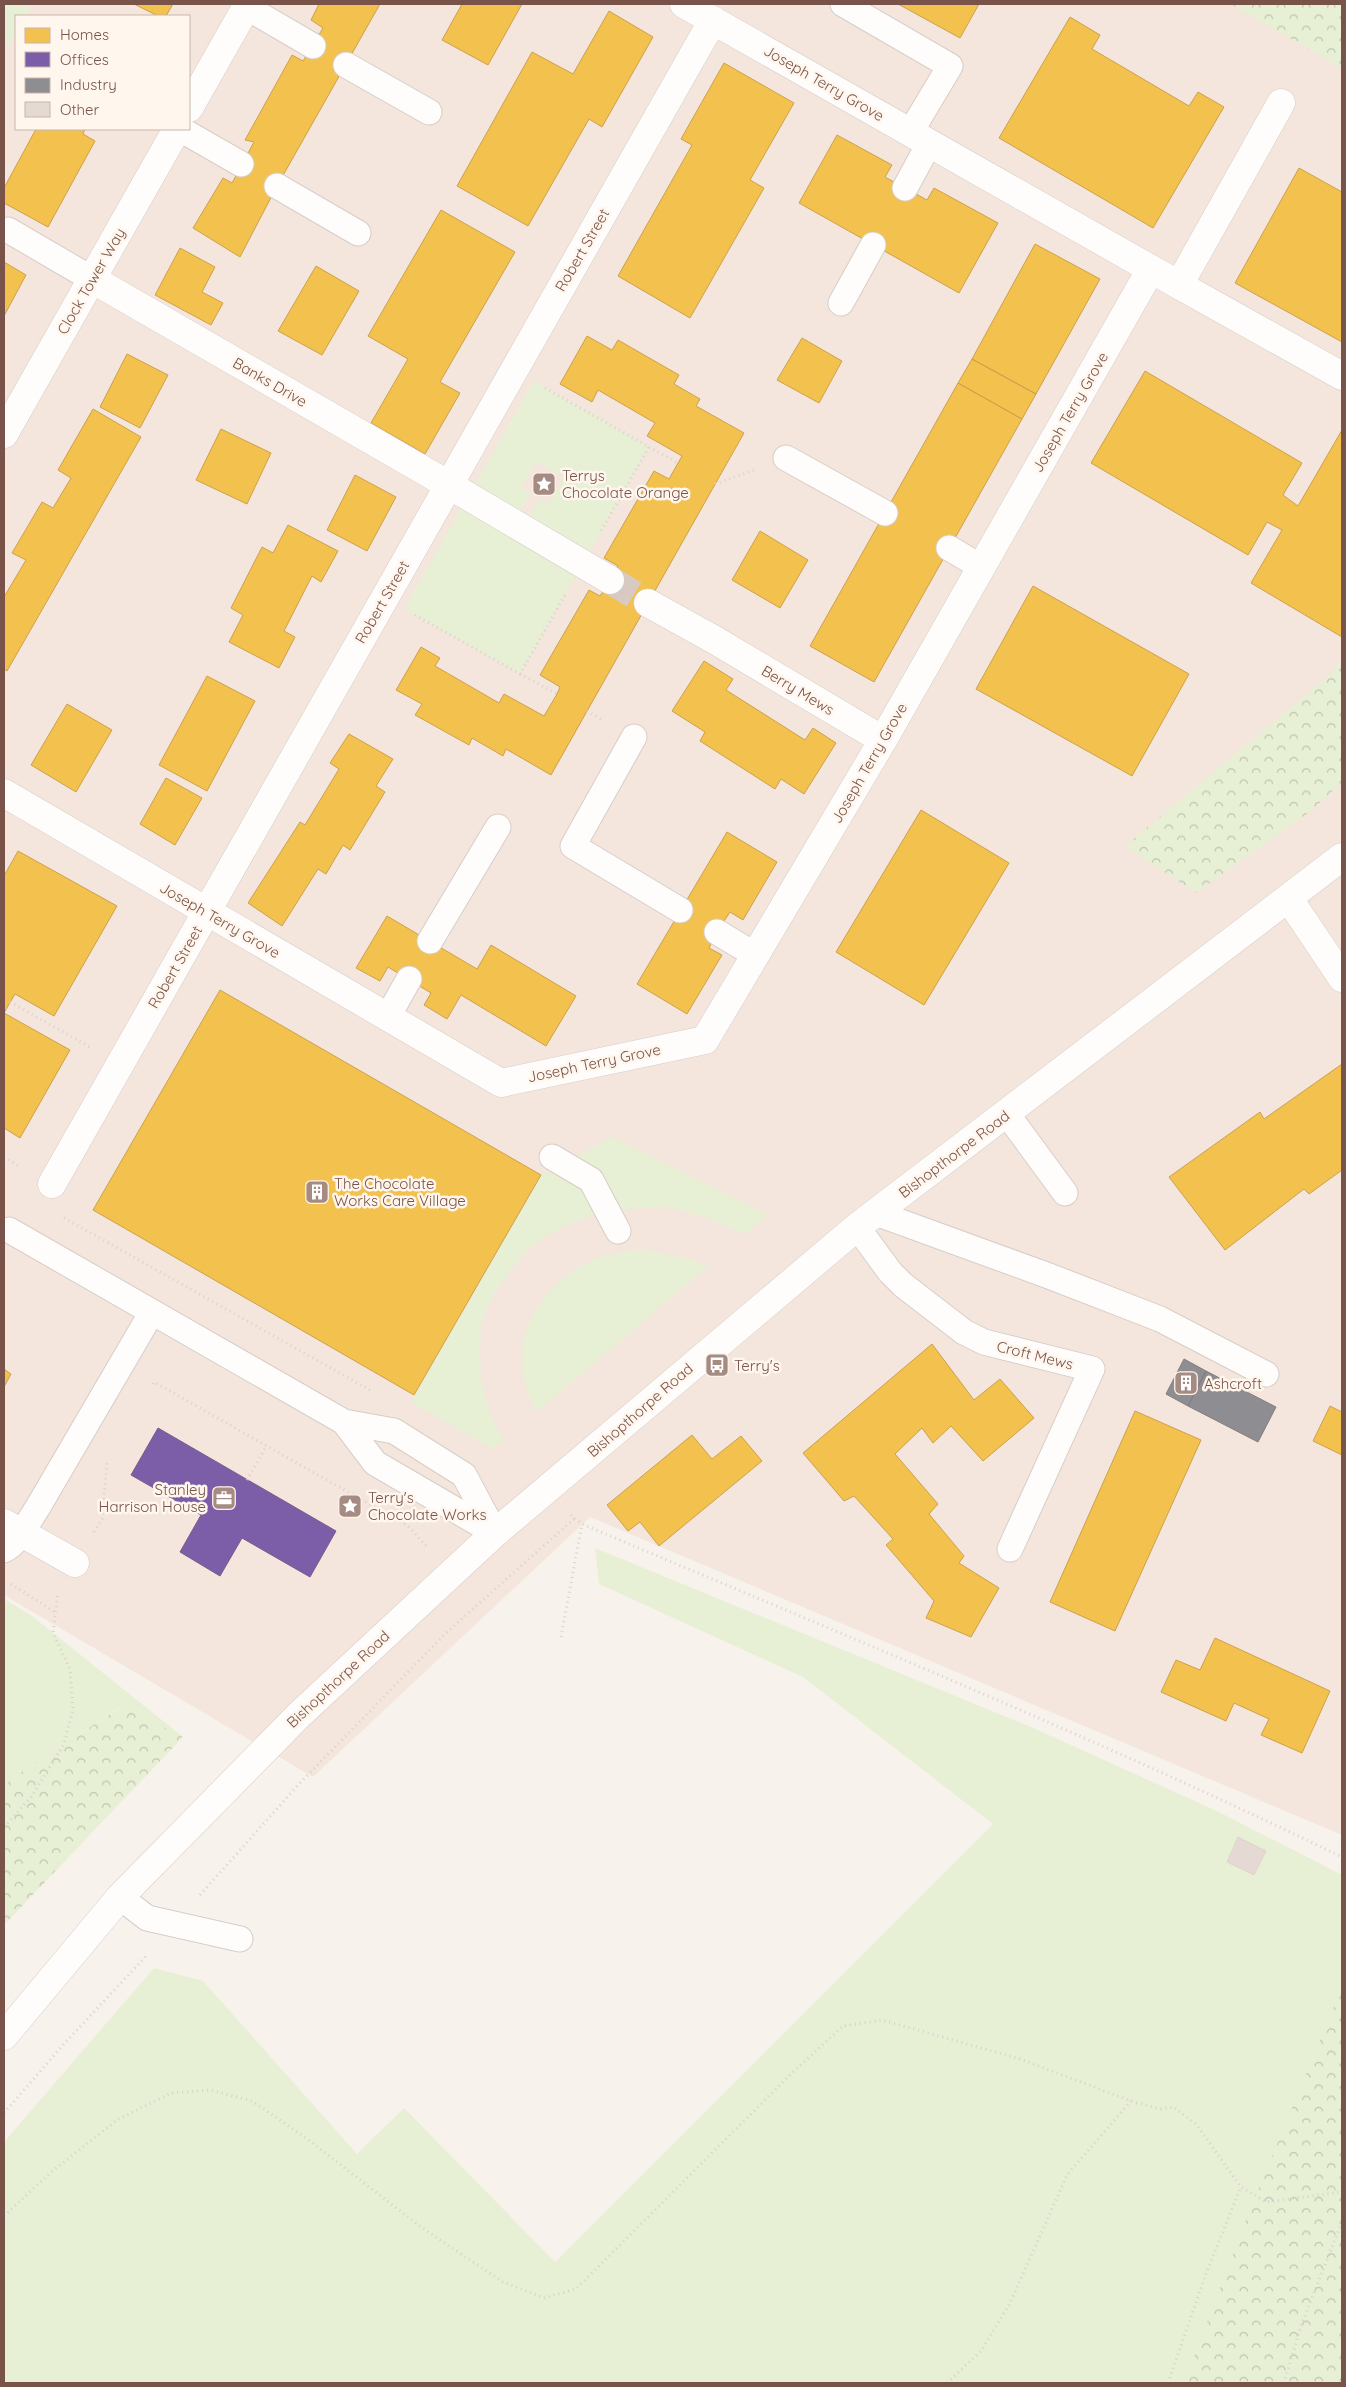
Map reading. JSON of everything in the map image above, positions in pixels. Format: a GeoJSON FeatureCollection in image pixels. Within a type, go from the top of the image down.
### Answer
{"type":"FeatureCollection","features":[{"type":"Feature","properties":{"kind":"street","name":"Joseph Terry Grove"},"geometry":{"type":"LineString","coordinates":[[4,793],[501,1083],[705,1040],[883,740],[1151,269],[684,4]]}},
{"type":"Feature","properties":{"kind":"street"},"geometry":{"type":"LineString","coordinates":[[190,106],[247,6]]}},
{"type":"Feature","properties":{"kind":"street","name":"Robert Street"},"geometry":{"type":"LineString","coordinates":[[52,1184],[713,20]]}},
{"type":"Feature","properties":{"kind":"street"},"geometry":{"type":"LineString","coordinates":[[1179,285],[1281,103]]}},
{"type":"Feature","properties":{"kind":"street","name":"Clock Tower Way"},"geometry":{"type":"LineString","coordinates":[[4,434],[177,130]]}},
{"type":"Feature","properties":{"kind":"street"},"geometry":{"type":"LineString","coordinates":[[1151,269],[1342,376]]}},
{"type":"Feature","properties":{"kind":"street","name":"Banks Drive"},"geometry":{"type":"LineString","coordinates":[[92,280],[449,485],[610,580]]}},
{"type":"Feature","properties":{"kind":"street","name":"Berry Mews"},"geometry":{"type":"LineString","coordinates":[[648,603],[883,740]]}},
{"type":"Feature","properties":{"kind":"street","name":"Bishopthorpe Road"},"geometry":{"type":"LineString","coordinates":[[4,2036],[120,1897],[299,1715],[495,1533],[867,1220],[1342,857]]}},
{"type":"Feature","properties":{"kind":"street"},"geometry":{"type":"LineString","coordinates":[[1289,899],[1342,978]]}},
{"type":"Feature","properties":{"kind":"street"},"geometry":{"type":"LineString","coordinates":[[9,1535],[75,1563]]}},
{"type":"Feature","properties":{"kind":"lane"},"geometry":{"type":"LineString","coordinates":[[843,4],[950,66],[920,138],[905,188]]}},
{"type":"Feature","properties":{"kind":"lane"},"geometry":{"type":"LineString","coordinates":[[247,6],[313,46]]}},
{"type":"Feature","properties":{"kind":"lane"},"geometry":{"type":"LineString","coordinates":[[346,65],[429,112]]}},
{"type":"Feature","properties":{"kind":"lane"},"geometry":{"type":"LineString","coordinates":[[180,130],[240,164]]}},
{"type":"Feature","properties":{"kind":"lane"},"geometry":{"type":"LineString","coordinates":[[277,186],[358,233]]}},
{"type":"Feature","properties":{"kind":"lane"},"geometry":{"type":"LineString","coordinates":[[8,230],[92,280]]}},
{"type":"Feature","properties":{"kind":"lane"},"geometry":{"type":"LineString","coordinates":[[841,303],[874,245]]}},
{"type":"Feature","properties":{"kind":"lane"},"geometry":{"type":"LineString","coordinates":[[786,458],[885,513]]}},
{"type":"Feature","properties":{"kind":"lane"},"geometry":{"type":"LineString","coordinates":[[949,548],[981,567]]}},
{"type":"Feature","properties":{"kind":"lane"},"geometry":{"type":"LineString","coordinates":[[634,737],[573,846],[680,910]]}},
{"type":"Feature","properties":{"kind":"lane"},"geometry":{"type":"LineString","coordinates":[[430,941],[498,826]]}},
{"type":"Feature","properties":{"kind":"lane"},"geometry":{"type":"LineString","coordinates":[[717,932],[755,955]]}},
{"type":"Feature","properties":{"kind":"lane"},"geometry":{"type":"LineString","coordinates":[[387,1018],[409,979]]}},
{"type":"Feature","properties":{"kind":"lane"},"geometry":{"type":"LineString","coordinates":[[1006,1114],[1065,1193]]}},
{"type":"Feature","properties":{"kind":"lane"},"geometry":{"type":"LineString","coordinates":[[552,1157],[591,1180],[618,1231]]}},
{"type":"Feature","properties":{"kind":"lane"},"geometry":{"type":"LineString","coordinates":[[867,1220],[1049,1276],[1160,1319],[1266,1374]]}},
{"type":"Feature","properties":{"kind":"lane","name":"Croft Mews"},"geometry":{"type":"LineString","coordinates":[[867,1220],[890,1272],[903,1285],[964,1332],[984,1342],[1092,1368],[1010,1549]]}},
{"type":"Feature","properties":{"kind":"lane"},"geometry":{"type":"LineString","coordinates":[[9,1230],[344,1422],[394,1431],[464,1475],[495,1533]]}},
{"type":"Feature","properties":{"kind":"lane"},"geometry":{"type":"LineString","coordinates":[[9,1535],[152,1312]]}},
{"type":"Feature","properties":{"kind":"lane"},"geometry":{"type":"LineString","coordinates":[[344,1422],[375,1463],[495,1533]]}},
{"type":"Feature","properties":{"kind":"lane"},"geometry":{"type":"LineString","coordinates":[[120,1897],[147,1918],[240,1939]]}},
{"type":"Feature","properties":{"kind":"path"},"geometry":{"type":"LineString","coordinates":[[649,447],[678,463]]}},
{"type":"Feature","properties":{"kind":"path"},"geometry":{"type":"LineString","coordinates":[[715,484],[786,458]]}},
{"type":"Feature","properties":{"kind":"path"},"geometry":{"type":"LineString","coordinates":[[520,674],[557,694]]}},
{"type":"Feature","properties":{"kind":"path"},"geometry":{"type":"LineString","coordinates":[[10,1002],[119,1063]]}},
{"type":"Feature","properties":{"kind":"path"},"geometry":{"type":"LineString","coordinates":[[4,1157],[68,1193],[56,1213],[372,1391]]}},
{"type":"Feature","properties":{"kind":"path"},"geometry":{"type":"LineString","coordinates":[[149,1390],[154,1382],[408,1526],[450,1573]]}},
{"type":"Feature","properties":{"kind":"path"},"geometry":{"type":"LineString","coordinates":[[247,1480],[268,1445]]}},
{"type":"Feature","properties":{"kind":"path"},"geometry":{"type":"LineString","coordinates":[[4,1828],[32,1796],[64,1744],[73,1709],[70,1670],[53,1633],[55,1612],[60,1589],[102,1519],[106,1465],[111,1457]]}},
{"type":"Feature","properties":{"kind":"path"},"geometry":{"type":"LineString","coordinates":[[542,1493],[582,1524],[1041,1719],[1226,1800],[1342,1857]]}},
{"type":"Feature","properties":{"kind":"path"},"geometry":{"type":"LineString","coordinates":[[4,2113],[63,2044],[175,1924],[299,1784],[447,1632],[575,1518]]}},
{"type":"Feature","properties":{"kind":"path"},"geometry":{"type":"LineString","coordinates":[[561,1637],[582,1524]]}},
{"type":"Feature","properties":{"kind":"path"},"geometry":{"type":"LineString","coordinates":[[4,1580],[55,1612]]}},
{"type":"Feature","properties":{"kind":"path"},"geometry":{"type":"LineString","coordinates":[[4,2216],[50,2173],[117,2120],[171,2093],[211,2090],[252,2101],[306,2138],[421,2227],[503,2282],[544,2298],[576,2289],[792,2073],[843,2026],[882,2020],[1020,2059],[1131,2101],[1160,2109],[1173,2107],[1196,2124],[1242,2187],[1266,2202],[1342,2192]]}},
{"type":"Feature","properties":{"kind":"path"},"geometry":{"type":"LineString","coordinates":[[947,2383],[981,2351],[1010,2303],[1067,2176],[1131,2101]]}},
{"type":"Feature","properties":{"kind":"path"},"geometry":{"type":"LineString","coordinates":[[1168,2383],[1207,2272],[1242,2187]]}},
{"type":"Feature","properties":{"kind":"path"},"geometry":{"type":"LineString","coordinates":[[1284,2383],[1302,2323],[1342,2222]]}},
{"type":"Feature","properties":{"kind":"shaded area"},"geometry":{"type":"Polygon","coordinates":[[[32,4],[1342,4],[1342,1835],[590,1517],[313,1777],[4,1595],[4,51],[15,32],[15,130],[190,130],[190,15],[25,15],[32,4]]]}},
{"type":"Feature","properties":{"kind":"green space"},"geometry":{"type":"Polygon","coordinates":[[[4,4],[32,4],[25,15],[15,15],[15,32],[4,51],[4,4]]]}},
{"type":"Feature","properties":{"kind":"green space"},"geometry":{"type":"Polygon","coordinates":[[[1230,4],[1342,4],[1342,68],[1230,4]]]}},
{"type":"Feature","properties":{"kind":"green space"},"geometry":{"type":"Polygon","coordinates":[[[534,381],[649,447],[520,674],[404,609],[534,381]],[[536,462],[521,488],[531,494],[513,523],[523,528],[540,498],[549,503],[564,477],[536,462]]]}},
{"type":"Feature","properties":{"kind":"green space"},"geometry":{"type":"Polygon","coordinates":[[[1342,660],[1342,782],[1312,810],[1196,893],[1125,846],[1331,674],[1342,660]]]}},
{"type":"Feature","properties":{"kind":"green space"},"geometry":{"type":"Polygon","coordinates":[[[612,1137],[768,1215],[745,1234],[706,1218],[665,1208],[636,1208],[607,1212],[551,1233],[528,1250],[515,1264],[493,1296],[484,1314],[481,1327],[480,1368],[483,1390],[493,1421],[504,1440],[493,1449],[411,1402],[541,1175],[612,1137]]]}},
{"type":"Feature","properties":{"kind":"green space"},"geometry":{"type":"Polygon","coordinates":[[[643,1249],[687,1258],[708,1266],[537,1412],[526,1386],[522,1364],[524,1341],[528,1325],[536,1310],[557,1284],[570,1273],[584,1265],[603,1256],[643,1249]]]}},
{"type":"Feature","properties":{"kind":"green space"},"geometry":{"type":"Polygon","coordinates":[[[595,1548],[1031,1727],[1219,1812],[1342,1875],[1342,2107],[1252,2383],[4,2383],[4,2142],[154,1968],[203,1981],[357,2154],[404,2108],[555,2262],[993,1824],[803,1677],[599,1584],[595,1548]]]}},
{"type":"Feature","properties":{"kind":"green space"},"geometry":{"type":"Polygon","coordinates":[[[4,1599],[32,1616],[183,1737],[122,1706],[38,1760],[4,1785],[4,1599]]]}},
{"type":"Feature","properties":{"kind":"green space"},"geometry":{"type":"Polygon","coordinates":[[[123,1706],[183,1737],[4,1925],[4,1785],[38,1760],[123,1706]]]}},
{"type":"Feature","properties":{"kind":"green space"},"geometry":{"type":"Polygon","coordinates":[[[1342,1987],[1342,2383],[1184,2383],[1247,2217],[1342,1987]]]}},
{"type":"Feature","properties":{"kind":"building: Homes"},"geometry":{"type":"Polygon","coordinates":[[[134,4],[173,4],[167,15],[156,15],[134,4]]]}},
{"type":"Feature","properties":{"kind":"building: Homes"},"geometry":{"type":"Polygon","coordinates":[[[319,4],[380,4],[277,186],[240,257],[193,228],[223,178],[232,183],[254,142],[245,140],[292,55],[303,61],[323,28],[311,20],[319,4]]]}},
{"type":"Feature","properties":{"kind":"building: Homes"},"geometry":{"type":"Polygon","coordinates":[[[462,4],[522,4],[488,65],[442,40],[462,4]]]}},
{"type":"Feature","properties":{"kind":"building: Homes"},"geometry":{"type":"Polygon","coordinates":[[[898,4],[979,4],[960,38],[898,4]]]}},
{"type":"Feature","properties":{"kind":"building: Homes"},"geometry":{"type":"Polygon","coordinates":[[[609,11],[653,37],[602,127],[589,119],[528,226],[457,186],[532,52],[573,74],[609,11]]]}},
{"type":"Feature","properties":{"kind":"building: Homes"},"geometry":{"type":"Polygon","coordinates":[[[1070,17],[1100,35],[1092,49],[1189,106],[1198,92],[1224,107],[1153,228],[999,138],[1070,17]]]}},
{"type":"Feature","properties":{"kind":"building: Homes"},"geometry":{"type":"Polygon","coordinates":[[[724,63],[794,103],[750,180],[764,188],[690,318],[618,276],[692,145],[681,139],[724,63]]]}},
{"type":"Feature","properties":{"kind":"building: Homes"},"geometry":{"type":"Polygon","coordinates":[[[35,130],[85,130],[83,134],[95,141],[48,227],[4,203],[4,188],[35,130]]]}},
{"type":"Feature","properties":{"kind":"building: Homes"},"geometry":{"type":"Polygon","coordinates":[[[837,135],[892,165],[885,177],[927,200],[934,188],[998,223],[959,293],[799,203],[837,135]]]}},
{"type":"Feature","properties":{"kind":"building: Homes"},"geometry":{"type":"Polygon","coordinates":[[[1299,168],[1342,192],[1342,342],[1235,283],[1299,168]]]}},
{"type":"Feature","properties":{"kind":"building: Homes"},"geometry":{"type":"Polygon","coordinates":[[[441,210],[515,252],[440,382],[460,393],[425,454],[371,423],[408,359],[368,336],[441,210]]]}},
{"type":"Feature","properties":{"kind":"building: Homes"},"geometry":{"type":"Polygon","coordinates":[[[1035,244],[1100,279],[1036,394],[972,359],[1035,244]]]}},
{"type":"Feature","properties":{"kind":"building: Homes"},"geometry":{"type":"Polygon","coordinates":[[[180,248],[215,267],[202,292],[223,303],[211,325],[155,295],[180,248]]]}},
{"type":"Feature","properties":{"kind":"building: Homes"},"geometry":{"type":"Polygon","coordinates":[[[4,262],[26,275],[4,316],[4,262]]]}},
{"type":"Feature","properties":{"kind":"building: Homes"},"geometry":{"type":"Polygon","coordinates":[[[316,266],[359,291],[322,355],[278,331],[316,266]]]}},
{"type":"Feature","properties":{"kind":"building: Homes"},"geometry":{"type":"Polygon","coordinates":[[[587,336],[612,350],[618,340],[679,375],[674,384],[700,399],[696,406],[744,433],[551,775],[506,749],[503,756],[472,738],[469,745],[415,715],[422,704],[396,690],[421,647],[440,658],[435,666],[499,703],[504,694],[544,716],[557,694],[560,687],[540,675],[589,590],[600,596],[618,566],[604,558],[654,471],[669,479],[682,456],[647,436],[655,423],[598,390],[592,402],[560,384],[587,336]]]}},
{"type":"Feature","properties":{"kind":"building: Homes"},"geometry":{"type":"Polygon","coordinates":[[[802,338],[842,361],[819,403],[777,380],[802,338]]]}},
{"type":"Feature","properties":{"kind":"building: Homes"},"geometry":{"type":"Polygon","coordinates":[[[127,354],[168,375],[140,428],[100,407],[127,354]]]}},
{"type":"Feature","properties":{"kind":"building: Homes"},"geometry":{"type":"Polygon","coordinates":[[[972,359],[1036,394],[1022,419],[958,383],[972,359]]]}},
{"type":"Feature","properties":{"kind":"building: Homes"},"geometry":{"type":"Polygon","coordinates":[[[1145,371],[1302,463],[1283,495],[1298,506],[1342,430],[1342,637],[1251,583],[1282,530],[1267,522],[1248,555],[1091,463],[1145,371]]]}},
{"type":"Feature","properties":{"kind":"building: Homes"},"geometry":{"type":"Polygon","coordinates":[[[958,383],[1022,419],[874,682],[810,646],[958,383]]]}},
{"type":"Feature","properties":{"kind":"building: Homes"},"geometry":{"type":"Polygon","coordinates":[[[93,409],[141,437],[7,671],[4,669],[4,597],[26,560],[12,553],[42,502],[53,508],[71,478],[58,470],[93,409]]]}},
{"type":"Feature","properties":{"kind":"building: Homes"},"geometry":{"type":"Polygon","coordinates":[[[221,429],[271,453],[247,504],[196,480],[221,429]]]}},
{"type":"Feature","properties":{"kind":"building: Homes"},"geometry":{"type":"Polygon","coordinates":[[[355,475],[396,497],[367,551],[327,530],[355,475]]]}},
{"type":"Feature","properties":{"kind":"building: Homes"},"geometry":{"type":"Polygon","coordinates":[[[288,525],[338,551],[321,582],[312,576],[284,631],[295,637],[279,668],[229,642],[243,615],[231,608],[262,547],[273,553],[288,525]]]}},
{"type":"Feature","properties":{"kind":"building: Homes"},"geometry":{"type":"Polygon","coordinates":[[[760,531],[808,560],[780,608],[732,580],[760,531]]]}},
{"type":"Feature","properties":{"kind":"building: Homes"},"geometry":{"type":"Polygon","coordinates":[[[1033,586],[1189,674],[1132,776],[976,689],[1033,586]]]}},
{"type":"Feature","properties":{"kind":"building: Homes"},"geometry":{"type":"Polygon","coordinates":[[[704,661],[733,679],[726,690],[805,740],[813,728],[836,743],[804,794],[781,779],[775,789],[700,741],[705,732],[672,711],[704,661]]]}},
{"type":"Feature","properties":{"kind":"building: Homes"},"geometry":{"type":"Polygon","coordinates":[[[207,676],[255,701],[207,791],[159,765],[207,676]]]}},
{"type":"Feature","properties":{"kind":"building: Homes"},"geometry":{"type":"Polygon","coordinates":[[[67,704],[112,730],[76,792],[31,765],[67,704]]]}},
{"type":"Feature","properties":{"kind":"building: Homes"},"geometry":{"type":"Polygon","coordinates":[[[349,734],[393,759],[376,786],[385,792],[350,850],[343,845],[326,874],[318,869],[282,926],[248,903],[300,822],[305,825],[339,769],[330,763],[349,734]]]}},
{"type":"Feature","properties":{"kind":"building: Homes"},"geometry":{"type":"Polygon","coordinates":[[[166,778],[202,798],[175,845],[140,824],[166,778]]]}},
{"type":"Feature","properties":{"kind":"building: Homes"},"geometry":{"type":"Polygon","coordinates":[[[921,810],[1009,863],[924,1005],[836,952],[921,810]]]}},
{"type":"Feature","properties":{"kind":"building: Homes"},"geometry":{"type":"Polygon","coordinates":[[[727,832],[777,862],[743,920],[730,912],[717,932],[709,948],[722,955],[687,1014],[637,984],[727,832]]]}},
{"type":"Feature","properties":{"kind":"building: Homes"},"geometry":{"type":"Polygon","coordinates":[[[18,851],[117,906],[54,1016],[15,994],[4,1013],[4,876],[18,851]]]}},
{"type":"Feature","properties":{"kind":"building: Homes"},"geometry":{"type":"Polygon","coordinates":[[[387,916],[477,969],[491,945],[576,996],[546,1046],[461,995],[447,1019],[424,1005],[431,993],[388,967],[380,981],[356,968],[387,916]]]}},
{"type":"Feature","properties":{"kind":"building: Homes","name":"The Chocolate Works Care Village"},"geometry":{"type":"Polygon","coordinates":[[[220,990],[541,1175],[414,1395],[93,1210],[220,990]]]}},
{"type":"Feature","properties":{"kind":"building: Homes"},"geometry":{"type":"Polygon","coordinates":[[[4,1013],[70,1050],[20,1138],[4,1128],[4,1013]]]}},
{"type":"Feature","properties":{"kind":"building: Homes"},"geometry":{"type":"Polygon","coordinates":[[[1342,1064],[1342,1170],[1309,1194],[1304,1189],[1225,1250],[1169,1177],[1260,1112],[1264,1119],[1342,1064]]]}},
{"type":"Feature","properties":{"kind":"building: Homes"},"geometry":{"type":"Polygon","coordinates":[[[932,1344],[974,1400],[1000,1379],[1034,1418],[983,1461],[951,1426],[933,1443],[922,1428],[895,1454],[938,1504],[929,1514],[964,1556],[959,1563],[999,1588],[971,1637],[926,1618],[934,1601],[886,1545],[893,1539],[854,1496],[844,1501],[803,1453],[932,1344]]]}},
{"type":"Feature","properties":{"kind":"building: Homes"},"geometry":{"type":"Polygon","coordinates":[[[4,1369],[11,1374],[4,1387],[4,1369]]]}},
{"type":"Feature","properties":{"kind":"building: Homes"},"geometry":{"type":"Polygon","coordinates":[[[1330,1406],[1342,1412],[1342,1455],[1313,1441],[1330,1406]]]}},
{"type":"Feature","properties":{"kind":"building: Homes"},"geometry":{"type":"Polygon","coordinates":[[[1135,1411],[1201,1440],[1115,1631],[1050,1602],[1135,1411]]]}},
{"type":"Feature","properties":{"kind":"building: Homes"},"geometry":{"type":"Polygon","coordinates":[[[692,1435],[712,1459],[741,1436],[762,1461],[659,1546],[640,1522],[628,1531],[607,1505],[692,1435]]]}},
{"type":"Feature","properties":{"kind":"building: Homes"},"geometry":{"type":"Polygon","coordinates":[[[1215,1638],[1330,1691],[1302,1753],[1261,1735],[1269,1719],[1234,1703],[1226,1721],[1161,1692],[1176,1660],[1200,1670],[1215,1638]]]}},
{"type":"Feature","properties":{"kind":"building: Offices","name":"Stanley Harrison House"},"geometry":{"type":"Polygon","coordinates":[[[158,1428],[336,1531],[310,1577],[242,1538],[220,1576],[180,1552],[201,1515],[131,1475],[158,1428]]]}},
{"type":"Feature","properties":{"kind":"building: Industry","name":"Ashcroft"},"geometry":{"type":"Polygon","coordinates":[[[1184,1359],[1206,1371],[1188,1406],[1166,1394],[1184,1359]]]}},
{"type":"Feature","properties":{"kind":"building: Industry"},"geometry":{"type":"Polygon","coordinates":[[[1206,1371],[1276,1407],[1258,1442],[1188,1406],[1206,1371]]]}},
{"type":"Feature","properties":{"kind":"building: Other"},"geometry":{"type":"Polygon","coordinates":[[[1238,1837],[1266,1851],[1254,1875],[1227,1862],[1238,1837]]]}},
{"type":"Feature","properties":{"kind":"tunnel"},"geometry":{"type":"LineString","coordinates":[[610,580],[648,603]]}},
{"type":"Feature","properties":{"kind":"place","name":"Terrys Chocolate Orange"},"geometry":{"type":"Point","coordinates":[544,484]}},
{"type":"Feature","properties":{"kind":"place","name":"The Chocolate Works Care Village"},"geometry":{"type":"Point","coordinates":[317,1192]}},
{"type":"Feature","properties":{"kind":"place","name":"Terry's"},"geometry":{"type":"Point","coordinates":[717,1365]}},
{"type":"Feature","properties":{"kind":"place","name":"Ashcroft"},"geometry":{"type":"Point","coordinates":[1186,1383]}},
{"type":"Feature","properties":{"kind":"place","name":"Stanley Harrison House"},"geometry":{"type":"Point","coordinates":[224,1498]}},
{"type":"Feature","properties":{"kind":"place","name":"Terry's Chocolate Works"},"geometry":{"type":"Point","coordinates":[350,1506]}}]}
